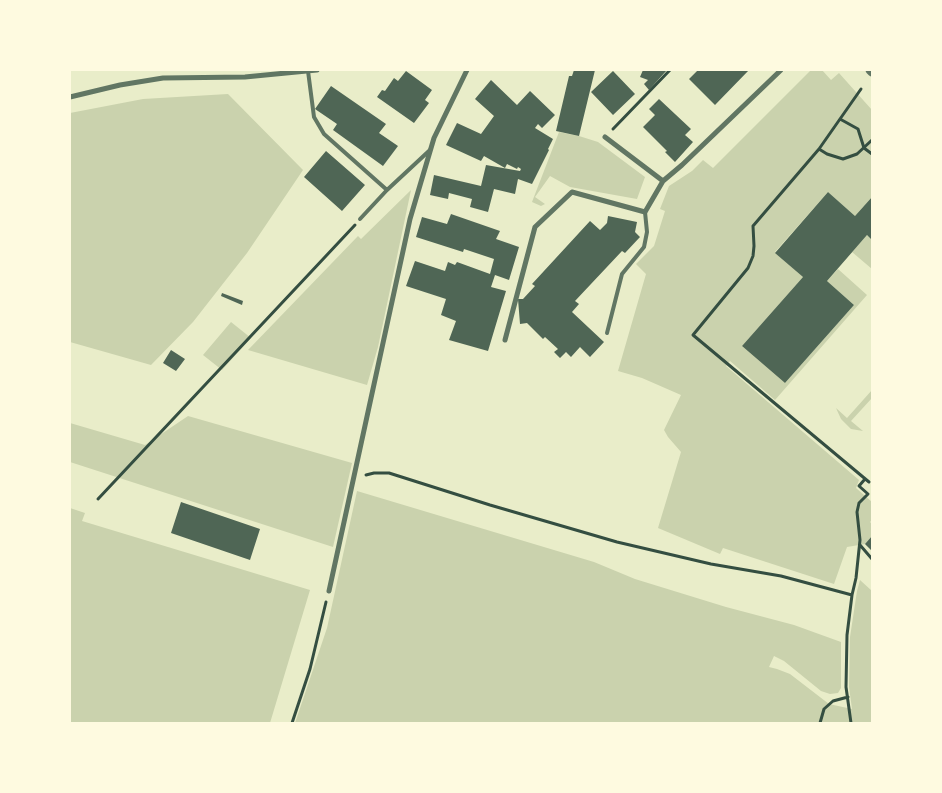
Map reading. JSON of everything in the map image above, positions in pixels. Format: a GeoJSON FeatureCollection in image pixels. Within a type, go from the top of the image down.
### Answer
{"type":"FeatureCollection","features":[{"type":"Feature","properties":{"kind":"street"},"geometry":{"type":"LineString","coordinates":[[70,97],[120,85],[164,78],[245,77],[318,70]]}},
{"type":"Feature","properties":{"kind":"street"},"geometry":{"type":"LineString","coordinates":[[329,591],[410,218],[434,138],[467,70]]}},
{"type":"Feature","properties":{"kind":"street"},"geometry":{"type":"LineString","coordinates":[[505,340],[535,227],[554,208],[572,192],[645,212],[663,181],[781,70]]}},
{"type":"Feature","properties":{"kind":"street"},"geometry":{"type":"LineString","coordinates":[[604,137],[663,181]]}},
{"type":"Feature","properties":{"kind":"lane"},"geometry":{"type":"LineString","coordinates":[[308,71],[314,117],[324,134],[387,190]]}},
{"type":"Feature","properties":{"kind":"lane"},"geometry":{"type":"LineString","coordinates":[[360,219],[387,190],[430,150]]}},
{"type":"Feature","properties":{"kind":"lane"},"geometry":{"type":"LineString","coordinates":[[607,333],[622,274],[644,247],[647,232],[645,212]]}},
{"type":"Feature","properties":{"kind":"path"},"geometry":{"type":"LineString","coordinates":[[604,137],[670,70]]}},
{"type":"Feature","properties":{"kind":"path"},"geometry":{"type":"LineString","coordinates":[[861,89],[819,149],[753,226],[753,256],[748,268],[693,335],[869,482]]}},
{"type":"Feature","properties":{"kind":"path"},"geometry":{"type":"LineString","coordinates":[[840,119],[858,129],[864,148],[872,154]]}},
{"type":"Feature","properties":{"kind":"path"},"geometry":{"type":"LineString","coordinates":[[819,149],[827,154],[843,159],[857,154],[872,140]]}},
{"type":"Feature","properties":{"kind":"path"},"geometry":{"type":"LineString","coordinates":[[98,499],[360,219]]}},
{"type":"Feature","properties":{"kind":"path"},"geometry":{"type":"LineString","coordinates":[[353,479],[374,473],[389,473],[617,542],[711,564],[781,576],[852,595]]}},
{"type":"Feature","properties":{"kind":"path"},"geometry":{"type":"LineString","coordinates":[[851,723],[846,687],[847,636],[859,544],[857,512],[860,503],[868,494],[859,486],[865,479]]}},
{"type":"Feature","properties":{"kind":"path"},"geometry":{"type":"LineString","coordinates":[[859,544],[872,559]]}},
{"type":"Feature","properties":{"kind":"path"},"geometry":{"type":"LineString","coordinates":[[292,723],[310,669],[329,591]]}},
{"type":"Feature","properties":{"kind":"path"},"geometry":{"type":"LineString","coordinates":[[820,723],[824,709],[833,701],[848,697]]}},
{"type":"Feature","properties":{"kind":"green space"},"geometry":{"type":"Polygon","coordinates":[[[811,70],[822,70],[831,80],[839,73],[872,110],[872,197],[855,216],[828,192],[775,252],[803,277],[742,346],[785,383],[854,305],[827,281],[838,269],[867,295],[775,400],[730,361],[726,366],[859,480],[856,488],[872,502],[872,520],[870,522],[872,524],[872,536],[865,544],[847,547],[834,584],[723,548],[720,554],[658,528],[681,452],[664,430],[681,395],[642,378],[618,371],[646,274],[636,264],[654,246],[665,211],[660,209],[669,186],[692,171],[703,160],[713,168],[811,70]]]}},
{"type":"Feature","properties":{"kind":"green space"},"geometry":{"type":"Polygon","coordinates":[[[228,94],[303,170],[247,253],[193,322],[151,365],[70,342],[70,113],[143,99],[228,94]]]}},
{"type":"Feature","properties":{"kind":"green space"},"geometry":{"type":"Polygon","coordinates":[[[559,132],[598,142],[645,177],[637,199],[570,187],[550,176],[535,197],[545,204],[541,206],[532,202],[559,132]]]}},
{"type":"Feature","properties":{"kind":"green space"},"geometry":{"type":"Polygon","coordinates":[[[411,190],[378,347],[367,385],[248,350],[358,236],[361,239],[411,190]]]}},
{"type":"Feature","properties":{"kind":"green space"},"geometry":{"type":"Polygon","coordinates":[[[867,235],[872,240],[872,269],[852,252],[867,235]]]}},
{"type":"Feature","properties":{"kind":"green space"},"geometry":{"type":"Polygon","coordinates":[[[231,322],[251,338],[222,370],[203,355],[231,322]]]}},
{"type":"Feature","properties":{"kind":"green space"},"geometry":{"type":"Polygon","coordinates":[[[872,390],[872,398],[851,421],[863,431],[851,429],[841,419],[836,408],[847,418],[872,390]]]}},
{"type":"Feature","properties":{"kind":"green space"},"geometry":{"type":"Polygon","coordinates":[[[188,416],[352,463],[333,547],[70,462],[70,423],[145,445],[188,416]]]}},
{"type":"Feature","properties":{"kind":"green space"},"geometry":{"type":"Polygon","coordinates":[[[357,491],[594,562],[635,579],[726,607],[794,625],[841,642],[841,688],[838,693],[830,694],[821,691],[784,661],[774,656],[769,667],[790,674],[829,704],[852,709],[849,687],[850,637],[860,580],[872,591],[872,723],[295,723],[327,628],[357,491]]]}},
{"type":"Feature","properties":{"kind":"green space"},"geometry":{"type":"Polygon","coordinates":[[[70,508],[85,513],[82,521],[310,590],[270,723],[70,723],[70,508]]]}},
{"type":"Feature","properties":{"kind":"building"},"geometry":{"type":"Polygon","coordinates":[[[574,70],[595,70],[579,136],[556,131],[569,76],[572,76],[574,70]]]}},
{"type":"Feature","properties":{"kind":"building"},"geometry":{"type":"Polygon","coordinates":[[[643,70],[667,70],[649,90],[644,84],[648,80],[640,77],[643,70]]]}},
{"type":"Feature","properties":{"kind":"building"},"geometry":{"type":"Polygon","coordinates":[[[698,70],[749,70],[715,105],[689,79],[698,70]]]}},
{"type":"Feature","properties":{"kind":"building"},"geometry":{"type":"Polygon","coordinates":[[[406,71],[432,90],[425,100],[429,103],[414,123],[377,97],[382,90],[385,91],[394,78],[398,81],[406,71]]]}},
{"type":"Feature","properties":{"kind":"building"},"geometry":{"type":"Polygon","coordinates":[[[613,71],[635,94],[613,115],[591,92],[613,71]]]}},
{"type":"Feature","properties":{"kind":"building"},"geometry":{"type":"Polygon","coordinates":[[[491,80],[517,105],[530,91],[555,115],[542,128],[538,124],[535,128],[553,139],[532,184],[518,179],[515,194],[494,189],[488,212],[470,207],[472,199],[449,193],[448,199],[430,195],[434,175],[481,186],[486,165],[520,171],[521,169],[518,167],[517,169],[507,164],[505,168],[484,156],[481,161],[446,145],[457,123],[481,134],[494,116],[475,99],[491,80]]]}},
{"type":"Feature","properties":{"kind":"building"},"geometry":{"type":"Polygon","coordinates":[[[331,86],[386,124],[379,133],[398,146],[383,166],[333,130],[337,124],[315,109],[331,86]]]}},
{"type":"Feature","properties":{"kind":"building"},"geometry":{"type":"Polygon","coordinates":[[[659,99],[691,129],[685,135],[693,142],[675,162],[665,152],[667,151],[643,127],[655,115],[649,109],[659,99]]]}},
{"type":"Feature","properties":{"kind":"building"},"geometry":{"type":"Polygon","coordinates":[[[326,151],[365,185],[342,211],[304,177],[326,151]]]}},
{"type":"Feature","properties":{"kind":"building"},"geometry":{"type":"Polygon","coordinates":[[[828,192],[855,216],[872,197],[872,240],[867,235],[827,281],[854,305],[785,383],[742,346],[803,277],[775,253],[828,192]]]}},
{"type":"Feature","properties":{"kind":"building"},"geometry":{"type":"Polygon","coordinates":[[[451,214],[500,231],[496,239],[519,247],[509,280],[495,275],[491,287],[506,291],[488,351],[449,340],[456,321],[441,315],[446,299],[406,286],[415,261],[445,271],[448,262],[455,265],[457,262],[490,274],[494,259],[464,249],[463,252],[416,237],[422,217],[447,224],[451,214]]]}},
{"type":"Feature","properties":{"kind":"building"},"geometry":{"type":"Polygon","coordinates":[[[608,216],[637,222],[635,232],[640,237],[625,253],[622,251],[575,301],[579,304],[572,312],[604,342],[590,357],[580,347],[571,357],[566,352],[560,358],[554,352],[558,349],[545,337],[543,339],[527,323],[520,324],[518,299],[523,299],[535,286],[532,284],[590,221],[600,230],[607,223],[608,216]]]}},
{"type":"Feature","properties":{"kind":"building"},"geometry":{"type":"Polygon","coordinates":[[[222,293],[243,301],[242,305],[221,296],[222,293]]]}},
{"type":"Feature","properties":{"kind":"building"},"geometry":{"type":"Polygon","coordinates":[[[171,350],[185,359],[176,371],[163,363],[171,350]]]}},
{"type":"Feature","properties":{"kind":"building"},"geometry":{"type":"Polygon","coordinates":[[[181,502],[260,529],[250,560],[171,533],[181,502]]]}},
{"type":"Feature","properties":{"kind":"building"},"geometry":{"type":"Polygon","coordinates":[[[872,536],[872,551],[865,544],[872,536]]]}}]}
